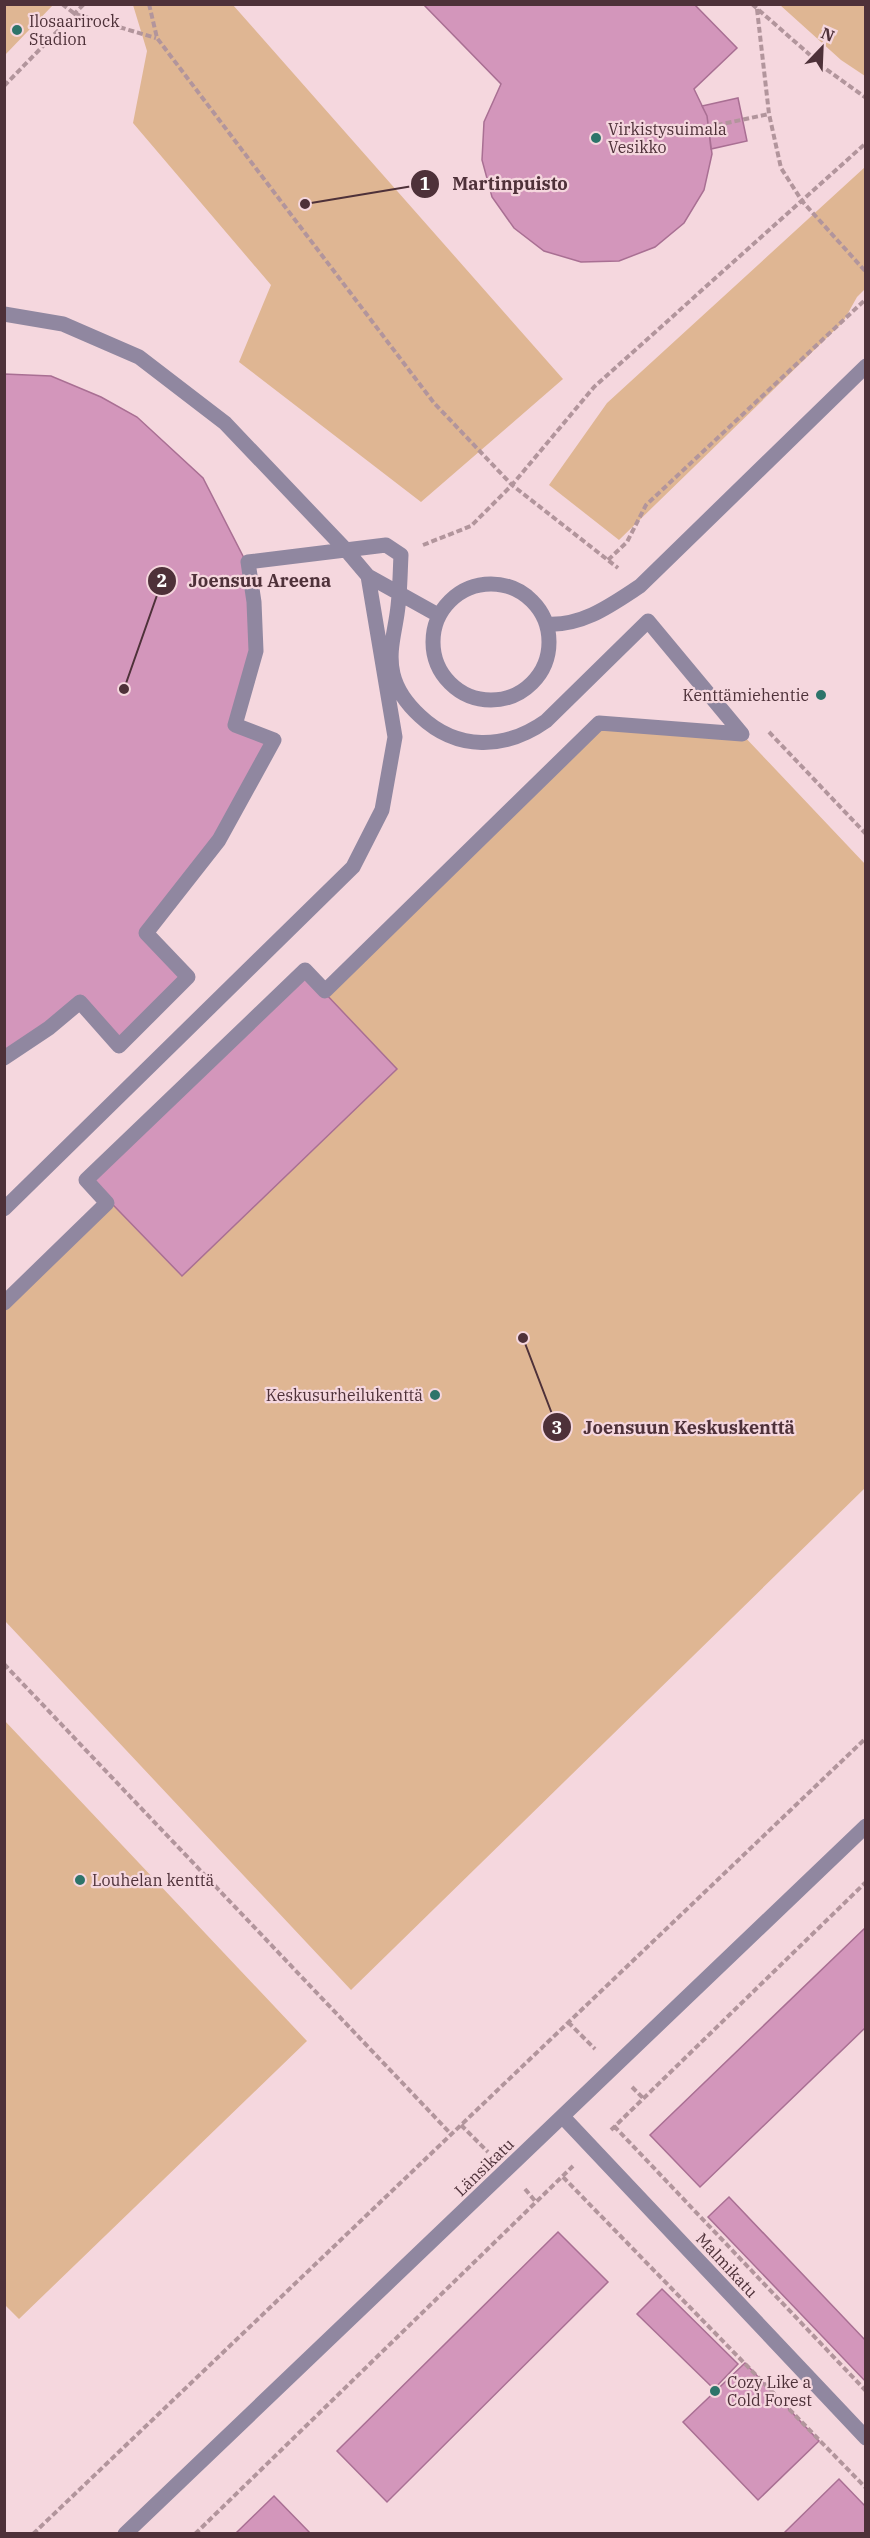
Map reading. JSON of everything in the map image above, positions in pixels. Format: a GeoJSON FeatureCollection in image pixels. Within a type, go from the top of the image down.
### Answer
{"type":"FeatureCollection","features":[{"type":"Feature","properties":{"kind":"street"},"geometry":{"type":"LineString","coordinates":[[4,314],[63,324],[140,357],[225,423],[368,576],[438,615]]}},
{"type":"Feature","properties":{"kind":"street"},"geometry":{"type":"LineString","coordinates":[[547,624],[563,625],[599,613],[640,586],[866,366]]}},
{"type":"Feature","properties":{"kind":"street"},"geometry":{"type":"LineString","coordinates":[[4,1058],[50,1028],[80,1002],[119,1046],[188,977],[146,933],[219,840],[274,740],[235,725],[256,651],[255,602],[248,562],[386,545],[401,555],[399,593],[390,649],[397,687],[405,702],[429,725],[460,741],[501,741],[534,730],[648,621],[742,734],[599,723],[325,991],[305,970],[86,1180],[107,1203],[4,1303]]}},
{"type":"Feature","properties":{"kind":"street"},"geometry":{"type":"LineString","coordinates":[[4,1209],[353,867],[382,810],[395,737],[368,576]]}},
{"type":"Feature","properties":{"kind":"street"},"geometry":{"type":"LineString","coordinates":[[491,583],[522,592],[537,606],[547,624],[550,642],[546,662],[532,684],[516,695],[493,701],[473,698],[449,684],[438,668],[432,644],[434,624],[451,598],[471,587],[491,583]]}},
{"type":"Feature","properties":{"kind":"street","name":"Länsikatu"},"geometry":{"type":"LineString","coordinates":[[125,2534],[866,1826]]}},
{"type":"Feature","properties":{"kind":"street","name":"Malmikatu"},"geometry":{"type":"LineString","coordinates":[[562,2117],[866,2438]]}},
{"type":"Feature","properties":{"kind":"path"},"geometry":{"type":"LineString","coordinates":[[62,4],[75,14],[157,38]]}},
{"type":"Feature","properties":{"kind":"path"},"geometry":{"type":"LineString","coordinates":[[4,86],[84,4]]}},
{"type":"Feature","properties":{"kind":"path"},"geometry":{"type":"LineString","coordinates":[[149,4],[157,38],[434,403],[512,485]]}},
{"type":"Feature","properties":{"kind":"path"},"geometry":{"type":"LineString","coordinates":[[752,4],[826,69],[866,98]]}},
{"type":"Feature","properties":{"kind":"path"},"geometry":{"type":"LineString","coordinates":[[757,9],[769,114],[781,168],[802,201],[866,272]]}},
{"type":"Feature","properties":{"kind":"path"},"geometry":{"type":"LineString","coordinates":[[708,127],[769,114]]}},
{"type":"Feature","properties":{"kind":"path"},"geometry":{"type":"LineString","coordinates":[[401,555],[471,526],[512,485],[594,387],[866,143]]}},
{"type":"Feature","properties":{"kind":"path"},"geometry":{"type":"LineString","coordinates":[[608,560],[627,542],[646,505],[866,299]]}},
{"type":"Feature","properties":{"kind":"path"},"geometry":{"type":"LineString","coordinates":[[4,1664],[451,2134]]}},
{"type":"Feature","properties":{"kind":"path"},"geometry":{"type":"LineString","coordinates":[[33,2534],[866,1738]]}},
{"type":"Feature","properties":{"kind":"path"},"geometry":{"type":"LineString","coordinates":[[195,2534],[866,1882]]}},
{"type":"Feature","properties":{"kind":"path"},"geometry":{"type":"LineString","coordinates":[[614,2126],[866,2391]]}},
{"type":"Feature","properties":{"kind":"path"},"geometry":{"type":"LineString","coordinates":[[562,2177],[866,2488]]}},
{"type":"Feature","properties":{"kind":"shaded area","name":"Ilosaarirock Stadion"},"geometry":{"type":"Polygon","coordinates":[[[4,5],[53,5],[5,55],[4,5]]]}},
{"type":"Feature","properties":{"kind":"shaded area"},"geometry":{"type":"Polygon","coordinates":[[[133,5],[233,5],[563,379],[421,502],[239,362],[271,285],[133,123],[147,51],[133,5]]]}},
{"type":"Feature","properties":{"kind":"shaded area"},"geometry":{"type":"Polygon","coordinates":[[[780,5],[865,5],[865,76],[841,60],[780,5]]]}},
{"type":"Feature","properties":{"kind":"shaded area"},"geometry":{"type":"Polygon","coordinates":[[[865,167],[865,289],[857,297],[843,322],[619,540],[549,485],[607,403],[865,167]]]}},
{"type":"Feature","properties":{"kind":"shaded area","name":"Keskusurheilukenttä"},"geometry":{"type":"Polygon","coordinates":[[[599,723],[742,734],[865,864],[865,1488],[351,1990],[5,1621],[5,1303],[599,723]]]}},
{"type":"Feature","properties":{"kind":"shaded area","name":"Louhelan kenttä"},"geometry":{"type":"Polygon","coordinates":[[[4,1720],[307,2041],[19,2319],[4,2304],[4,1720]]]}},
{"type":"Feature","properties":{"kind":"building","name":"Virkistysuimala Vesikko"},"geometry":{"type":"Polygon","coordinates":[[[423,4],[694,4],[737,48],[694,89],[707,116],[712,154],[704,190],[684,223],[655,247],[619,261],[581,262],[544,251],[514,228],[492,197],[482,160],[484,122],[501,84],[423,4]]]}},
{"type":"Feature","properties":{"kind":"building"},"geometry":{"type":"Polygon","coordinates":[[[738,98],[747,141],[711,149],[707,116],[702,106],[738,98]]]}},
{"type":"Feature","properties":{"kind":"building"},"geometry":{"type":"Polygon","coordinates":[[[4,374],[51,376],[101,397],[137,417],[203,478],[246,562],[254,651],[233,727],[271,741],[217,839],[144,933],[186,977],[119,1044],[81,1001],[4,1056],[4,374]]]}},
{"type":"Feature","properties":{"kind":"building"},"geometry":{"type":"Polygon","coordinates":[[[305,972],[397,1069],[182,1276],[89,1180],[305,972]]]}},
{"type":"Feature","properties":{"kind":"building"},"geometry":{"type":"Polygon","coordinates":[[[866,1927],[866,2027],[700,2187],[650,2135],[866,1927]]]}},
{"type":"Feature","properties":{"kind":"building"},"geometry":{"type":"Polygon","coordinates":[[[729,2197],[866,2341],[866,2382],[708,2217],[729,2197]]]}},
{"type":"Feature","properties":{"kind":"building"},"geometry":{"type":"Polygon","coordinates":[[[558,2232],[608,2282],[387,2502],[337,2451],[558,2232]]]}},
{"type":"Feature","properties":{"kind":"building"},"geometry":{"type":"Polygon","coordinates":[[[662,2289],[738,2364],[714,2389],[637,2314],[662,2289]]]}},
{"type":"Feature","properties":{"kind":"building"},"geometry":{"type":"Polygon","coordinates":[[[745,2363],[819,2441],[758,2500],[683,2422],[745,2363]]]}},
{"type":"Feature","properties":{"kind":"building"},"geometry":{"type":"Polygon","coordinates":[[[839,2479],[866,2507],[866,2534],[783,2534],[839,2479]]]}},
{"type":"Feature","properties":{"kind":"building"},"geometry":{"type":"Polygon","coordinates":[[[274,2496],[311,2534],[235,2534],[274,2496]]]}},
{"type":"Feature","properties":{"kind":"place","name":"Ilosaarirock Stadion"},"geometry":{"type":"Point","coordinates":[17,30]}},
{"type":"Feature","properties":{"kind":"place","name":"Virkistysuimala Vesikko"},"geometry":{"type":"Point","coordinates":[596,138]}},
{"type":"Feature","properties":{"kind":"place","name":"Martinpuisto"},"geometry":{"type":"Point","coordinates":[305,204]}},
{"type":"Feature","properties":{"kind":"place","name":"Joensuu Areena"},"geometry":{"type":"Point","coordinates":[124,689]}},
{"type":"Feature","properties":{"kind":"place","name":"Kenttämiehentie"},"geometry":{"type":"Point","coordinates":[821,695]}},
{"type":"Feature","properties":{"kind":"place","name":"Joensuun Keskuskenttä"},"geometry":{"type":"Point","coordinates":[523,1338]}},
{"type":"Feature","properties":{"kind":"place","name":"Keskusurheilukenttä"},"geometry":{"type":"Point","coordinates":[435,1395]}},
{"type":"Feature","properties":{"kind":"place","name":"Louhelan kenttä"},"geometry":{"type":"Point","coordinates":[80,1880]}},
{"type":"Feature","properties":{"kind":"place","name":"Cozy Like a Cold Forest"},"geometry":{"type":"Point","coordinates":[715,2391]}}]}
